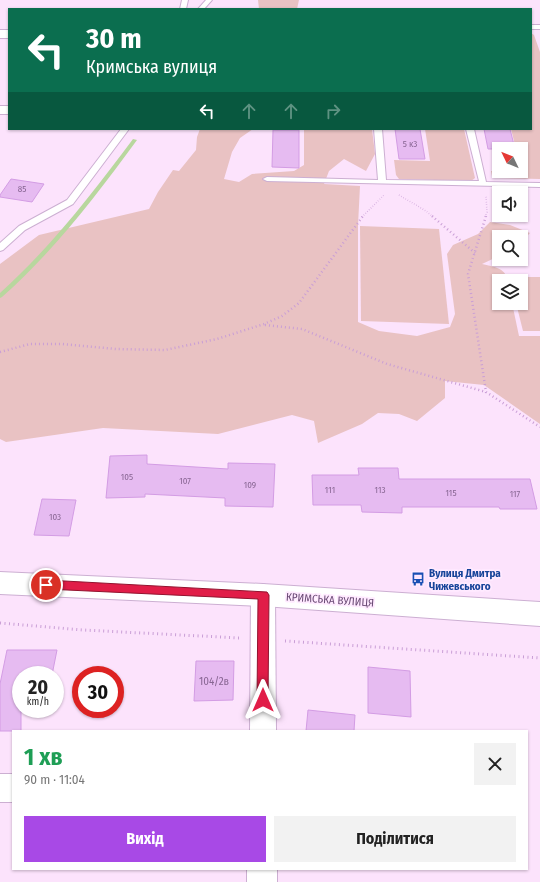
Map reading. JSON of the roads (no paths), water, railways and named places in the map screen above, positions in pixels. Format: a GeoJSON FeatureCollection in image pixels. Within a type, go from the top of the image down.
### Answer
{"type":"FeatureCollection","features":[{"type":"Feature","properties":{"kind":"street","name":"КРИМСЬКА ВУЛИЦЯ"},"geometry":{"type":"LineString","coordinates":[[0,583],[263,595],[540,614]]}},
{"type":"Feature","properties":{"kind":"street"},"geometry":{"type":"LineString","coordinates":[[263,595],[263,730]]}},
{"type":"Feature","properties":{"kind":"street"},"geometry":{"type":"LineString","coordinates":[[0,788],[12,788]]}},
{"type":"Feature","properties":{"kind":"street"},"geometry":{"type":"LineString","coordinates":[[262,870],[262,882]]}},
{"type":"Feature","properties":{"kind":"lane"},"geometry":{"type":"LineString","coordinates":[[202,8],[209,0]]}},
{"type":"Feature","properties":{"kind":"lane"},"geometry":{"type":"LineString","coordinates":[[0,248],[22,228],[70,202],[125,130]]}},
{"type":"Feature","properties":{"kind":"lane"},"geometry":{"type":"LineString","coordinates":[[378,130],[382,182]]}},
{"type":"Feature","properties":{"kind":"lane"},"geometry":{"type":"LineString","coordinates":[[470,130],[483,184]]}},
{"type":"Feature","properties":{"kind":"lane"},"geometry":{"type":"LineString","coordinates":[[267,179],[540,185]]}},
{"type":"Feature","properties":{"kind":"waterway"},"geometry":{"type":"LineString","coordinates":[[0,296],[38,260],[72,222],[135,140]]}},
{"type":"Feature","properties":{"kind":"place","name":"Вулиця Дмитра Чижевського"},"geometry":{"type":"Point","coordinates":[418,579]}}]}
